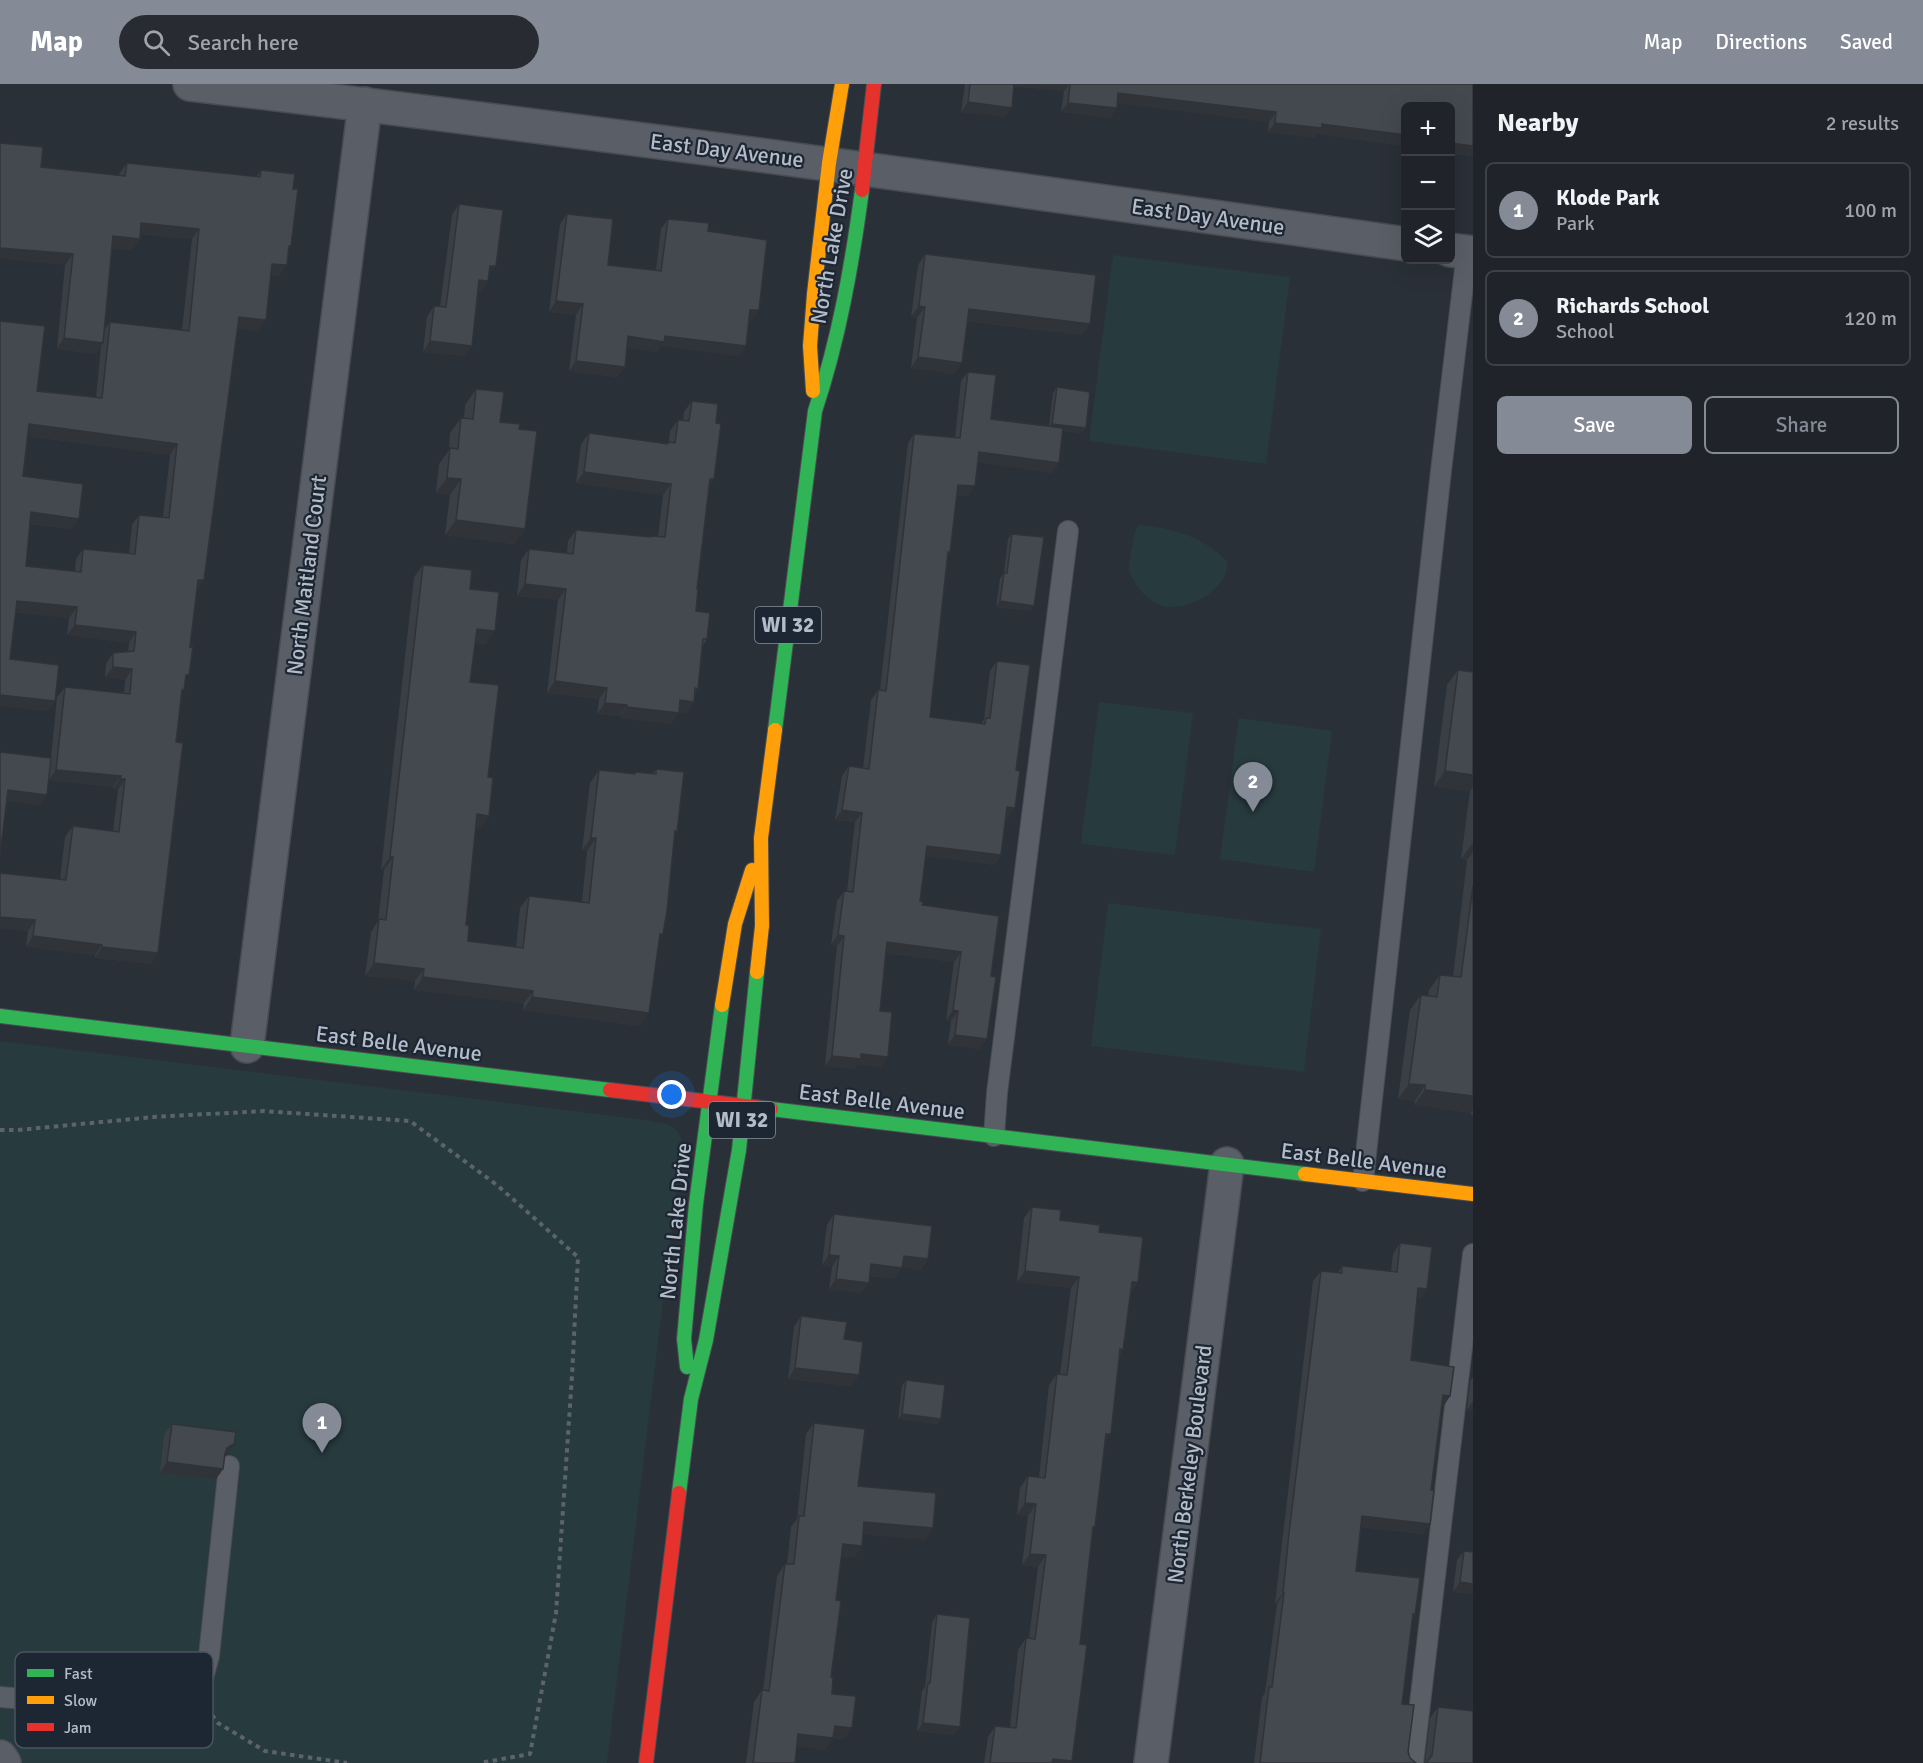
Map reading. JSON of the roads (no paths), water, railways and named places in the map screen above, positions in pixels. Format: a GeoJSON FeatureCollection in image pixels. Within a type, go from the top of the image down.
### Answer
{"type":"FeatureCollection","features":[{"type":"Feature","properties":{"kind":"main road","name":"North Lake Drive"},"geometry":{"type":"LineString","coordinates":[[815,411],[810,346],[815,283],[829,163],[842,84]]}},
{"type":"Feature","properties":{"kind":"main road","name":"North Lake Drive"},"geometry":{"type":"LineString","coordinates":[[646,1763],[691,1399],[706,1340],[739,1150],[762,926],[761,838],[815,411],[837,337],[857,227],[866,169],[874,84]]}},
{"type":"Feature","properties":{"kind":"main road","name":"North Lake Drive"},"geometry":{"type":"LineString","coordinates":[[691,1399],[684,1339],[696,1204],[735,924],[761,838]]}},
{"type":"Feature","properties":{"kind":"main road","name":"East Belle Avenue"},"geometry":{"type":"LineString","coordinates":[[0,1016],[1473,1194]]}},
{"type":"Feature","properties":{"kind":"street","name":"East Day Avenue"},"geometry":{"type":"LineString","coordinates":[[190,84],[829,163],[1401,243]]}},
{"type":"Feature","properties":{"kind":"street","name":"North Maitland Court"},"geometry":{"type":"LineString","coordinates":[[248,1046],[365,104]]}},
{"type":"Feature","properties":{"kind":"street","name":"North Berkeley Boulevard"},"geometry":{"type":"LineString","coordinates":[[1151,1763],[1227,1164]]}},
{"type":"Feature","properties":{"kind":"street"},"geometry":{"type":"LineString","coordinates":[[0,1757],[3,1763]]}},
{"type":"Feature","properties":{"kind":"lane"},"geometry":{"type":"LineString","coordinates":[[1363,1181],[1464,252]]}},
{"type":"Feature","properties":{"kind":"lane"},"geometry":{"type":"LineString","coordinates":[[994,1136],[997,1093],[1068,531]]}},
{"type":"Feature","properties":{"kind":"lane"},"geometry":{"type":"LineString","coordinates":[[1413,1763],[1473,1254]]}},
{"type":"Feature","properties":{"kind":"lane"},"geometry":{"type":"LineString","coordinates":[[209,1652],[229,1467]]}},
{"type":"Feature","properties":{"kind":"lane"},"geometry":{"type":"LineString","coordinates":[[0,1697],[15,1698]]}},
{"type":"Feature","properties":{"kind":"place","name":"Richards School"},"geometry":{"type":"Point","coordinates":[1253,812]}},
{"type":"Feature","properties":{"kind":"place","name":"Klode Park"},"geometry":{"type":"Point","coordinates":[322,1453]}}]}
